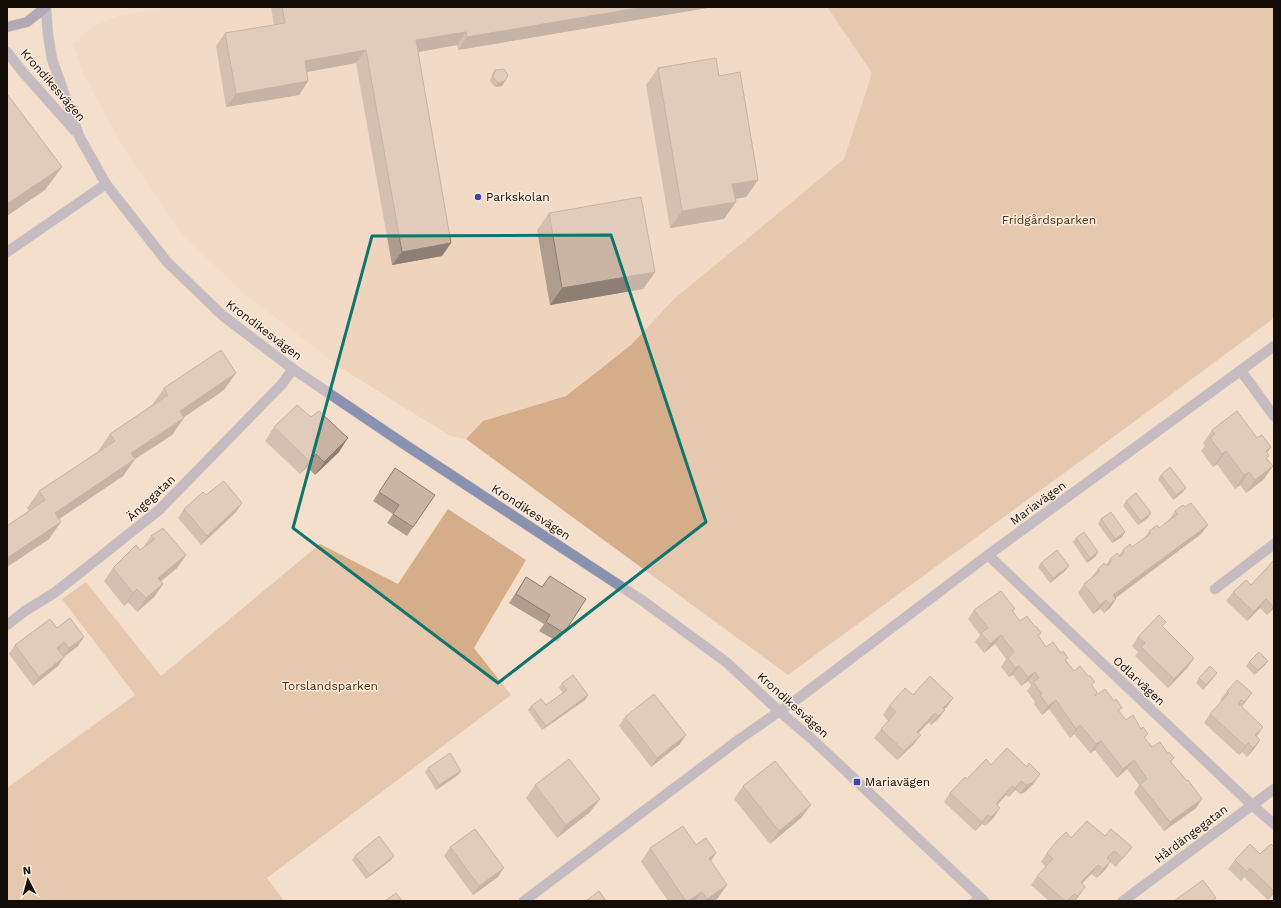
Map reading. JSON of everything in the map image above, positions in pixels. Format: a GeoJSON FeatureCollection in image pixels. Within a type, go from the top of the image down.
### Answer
{"type":"FeatureCollection","features":[{"type":"Feature","properties":{"kind":"main road"},"geometry":{"type":"LineString","coordinates":[[7,27],[27,22],[46,7]]}},
{"type":"Feature","properties":{"kind":"street","name":"Krondikesvägen"},"geometry":{"type":"LineString","coordinates":[[46,7],[48,35],[52,59],[79,136],[106,184],[167,262],[222,315],[293,369],[643,601],[726,662],[813,740],[984,901]]}},
{"type":"Feature","properties":{"kind":"street","name":"Krondikesvägen"},"geometry":{"type":"LineString","coordinates":[[7,52],[79,136]]}},
{"type":"Feature","properties":{"kind":"street"},"geometry":{"type":"LineString","coordinates":[[7,252],[106,184]]}},
{"type":"Feature","properties":{"kind":"street","name":"Mariavägen"},"geometry":{"type":"LineString","coordinates":[[524,901],[735,742],[800,697],[988,555],[1274,346]]}},
{"type":"Feature","properties":{"kind":"street","name":"Ängegatan"},"geometry":{"type":"LineString","coordinates":[[7,624],[54,593],[159,510],[282,384],[293,369]]}},
{"type":"Feature","properties":{"kind":"street"},"geometry":{"type":"LineString","coordinates":[[1241,371],[1274,416]]}},
{"type":"Feature","properties":{"kind":"street"},"geometry":{"type":"LineString","coordinates":[[1215,589],[1274,544]]}},
{"type":"Feature","properties":{"kind":"street","name":"Odlarvägen"},"geometry":{"type":"LineString","coordinates":[[988,555],[1252,805],[1274,824]]}},
{"type":"Feature","properties":{"kind":"street","name":"Hårdängegatan"},"geometry":{"type":"LineString","coordinates":[[1123,901],[1274,789]]}},
{"type":"Feature","properties":{"kind":"highlighted area"},"geometry":{"type":"Polygon","coordinates":[[[611,235],[706,522],[498,683],[293,528],[372,236],[611,235]]]}},
{"type":"Feature","properties":{"kind":"shaded area","name":"Parkskolan"},"geometry":{"type":"Polygon","coordinates":[[[167,7],[827,7],[872,73],[844,159],[674,299],[631,345],[566,396],[483,421],[466,439],[450,436],[341,368],[241,291],[183,235],[126,152],[83,74],[73,44],[90,28],[118,16],[167,7]]]}},
{"type":"Feature","properties":{"kind":"green space","name":"Fridgårdsparken"},"geometry":{"type":"Polygon","coordinates":[[[827,7],[1274,7],[1274,318],[788,675],[466,439],[483,421],[566,396],[631,345],[674,299],[844,159],[872,73],[827,7]]]}},
{"type":"Feature","properties":{"kind":"green space","name":"Torslandsparken"},"geometry":{"type":"Polygon","coordinates":[[[448,509],[526,560],[474,648],[511,695],[267,878],[284,901],[7,901],[7,788],[135,695],[62,599],[86,582],[161,676],[320,544],[398,584],[448,509]]]}},
{"type":"Feature","properties":{"kind":"building"},"geometry":{"type":"Polygon","coordinates":[[[282,7],[644,7],[467,37],[466,32],[416,40],[451,243],[402,252],[366,50],[305,61],[308,81],[236,94],[225,33],[285,23],[282,7]]]}},
{"type":"Feature","properties":{"kind":"building"},"geometry":{"type":"Polygon","coordinates":[[[716,58],[719,76],[740,72],[758,180],[732,184],[736,202],[682,211],[658,68],[716,58]]]}},
{"type":"Feature","properties":{"kind":"building"},"geometry":{"type":"Polygon","coordinates":[[[504,69],[508,75],[505,81],[498,83],[493,77],[495,70],[504,69]]]}},
{"type":"Feature","properties":{"kind":"building"},"geometry":{"type":"Polygon","coordinates":[[[7,94],[62,167],[7,204],[7,94]]]}},
{"type":"Feature","properties":{"kind":"building"},"geometry":{"type":"Polygon","coordinates":[[[641,197],[655,272],[562,288],[549,213],[641,197]]]}},
{"type":"Feature","properties":{"kind":"building"},"geometry":{"type":"Polygon","coordinates":[[[221,350],[236,373],[180,411],[184,418],[131,453],[135,459],[55,513],[61,522],[7,558],[7,526],[45,500],[39,491],[115,441],[110,434],[168,395],[164,388],[221,350]]]}},
{"type":"Feature","properties":{"kind":"building"},"geometry":{"type":"Polygon","coordinates":[[[297,405],[311,417],[319,411],[348,438],[324,462],[316,454],[309,461],[274,427],[297,405]]]}},
{"type":"Feature","properties":{"kind":"building"},"geometry":{"type":"Polygon","coordinates":[[[1237,411],[1257,438],[1262,435],[1271,447],[1266,451],[1269,456],[1266,458],[1273,466],[1255,480],[1249,472],[1244,475],[1226,451],[1222,454],[1210,438],[1215,434],[1212,430],[1237,411]]]}},
{"type":"Feature","properties":{"kind":"building"},"geometry":{"type":"Polygon","coordinates":[[[1170,467],[1186,488],[1176,495],[1161,475],[1170,467]]]}},
{"type":"Feature","properties":{"kind":"building"},"geometry":{"type":"Polygon","coordinates":[[[395,468],[435,495],[413,527],[393,514],[399,505],[379,492],[395,468]]]}},
{"type":"Feature","properties":{"kind":"building"},"geometry":{"type":"Polygon","coordinates":[[[224,481],[242,503],[207,536],[184,509],[203,492],[206,495],[224,481]]]}},
{"type":"Feature","properties":{"kind":"building"},"geometry":{"type":"Polygon","coordinates":[[[1136,493],[1151,513],[1141,521],[1126,501],[1136,493]]]}},
{"type":"Feature","properties":{"kind":"building"},"geometry":{"type":"Polygon","coordinates":[[[1191,503],[1208,525],[1113,595],[1116,599],[1110,604],[1106,600],[1100,605],[1084,584],[1099,572],[1098,569],[1104,563],[1107,566],[1111,561],[1110,559],[1117,553],[1120,557],[1124,552],[1123,550],[1130,544],[1132,547],[1151,533],[1149,531],[1157,525],[1159,528],[1178,514],[1175,511],[1183,505],[1185,507],[1191,503]]]}},
{"type":"Feature","properties":{"kind":"building"},"geometry":{"type":"Polygon","coordinates":[[[1111,512],[1125,532],[1115,539],[1101,519],[1111,512]]]}},
{"type":"Feature","properties":{"kind":"building"},"geometry":{"type":"Polygon","coordinates":[[[163,528],[186,555],[158,578],[163,584],[146,598],[137,589],[133,593],[113,568],[136,545],[140,550],[155,539],[151,536],[163,528]]]}},
{"type":"Feature","properties":{"kind":"building"},"geometry":{"type":"Polygon","coordinates":[[[1084,532],[1098,552],[1090,558],[1076,538],[1084,532]]]}},
{"type":"Feature","properties":{"kind":"building"},"geometry":{"type":"Polygon","coordinates":[[[1057,550],[1069,566],[1053,578],[1041,563],[1057,550]]]}},
{"type":"Feature","properties":{"kind":"building"},"geometry":{"type":"Polygon","coordinates":[[[1274,560],[1274,605],[1273,606],[1266,599],[1253,612],[1233,592],[1246,580],[1251,585],[1274,560]]]}},
{"type":"Feature","properties":{"kind":"building"},"geometry":{"type":"Polygon","coordinates":[[[550,576],[586,599],[564,633],[546,622],[550,615],[516,594],[526,577],[542,587],[550,576]]]}},
{"type":"Feature","properties":{"kind":"building"},"geometry":{"type":"Polygon","coordinates":[[[1001,591],[1015,609],[1012,611],[1020,621],[1027,616],[1035,627],[1036,626],[1041,633],[1038,635],[1046,647],[1053,642],[1061,653],[1063,651],[1068,658],[1065,660],[1074,671],[1080,666],[1088,676],[1090,676],[1095,682],[1091,685],[1097,692],[1095,696],[1105,689],[1114,701],[1116,699],[1122,708],[1118,710],[1126,720],[1133,715],[1141,729],[1143,727],[1148,734],[1144,737],[1152,747],[1160,742],[1168,754],[1169,752],[1174,758],[1170,761],[1187,781],[1188,780],[1202,799],[1170,822],[1140,784],[1147,779],[1134,760],[1123,769],[1101,741],[1096,744],[1080,725],[1076,729],[1056,700],[1048,706],[1040,695],[1042,694],[1033,682],[1039,678],[1035,672],[1028,677],[1019,666],[1015,668],[1008,658],[1014,652],[1001,635],[990,644],[981,633],[988,628],[974,610],[1001,591]]]}},
{"type":"Feature","properties":{"kind":"building"},"geometry":{"type":"Polygon","coordinates":[[[1159,615],[1166,622],[1162,626],[1194,658],[1174,679],[1141,647],[1145,643],[1138,637],[1159,615]]]}},
{"type":"Feature","properties":{"kind":"building"},"geometry":{"type":"Polygon","coordinates":[[[70,618],[84,637],[69,648],[64,642],[57,648],[64,657],[39,677],[15,645],[50,619],[57,628],[70,618]]]}},
{"type":"Feature","properties":{"kind":"building"},"geometry":{"type":"Polygon","coordinates":[[[1259,652],[1268,661],[1258,670],[1249,662],[1259,652]]]}},
{"type":"Feature","properties":{"kind":"building"},"geometry":{"type":"Polygon","coordinates":[[[1210,666],[1217,673],[1206,685],[1199,678],[1210,666]]]}},
{"type":"Feature","properties":{"kind":"building"},"geometry":{"type":"Polygon","coordinates":[[[573,675],[588,695],[546,726],[531,706],[541,699],[546,705],[567,690],[562,683],[573,675]]]}},
{"type":"Feature","properties":{"kind":"building"},"geometry":{"type":"Polygon","coordinates":[[[930,676],[953,698],[943,708],[945,710],[938,716],[935,713],[917,732],[921,735],[904,751],[881,729],[896,712],[889,706],[905,688],[913,695],[930,676]]]}},
{"type":"Feature","properties":{"kind":"building"},"geometry":{"type":"Polygon","coordinates":[[[1237,680],[1252,693],[1244,702],[1241,700],[1238,703],[1263,727],[1255,735],[1260,740],[1253,748],[1248,743],[1245,746],[1210,714],[1229,693],[1227,691],[1237,680]]]}},
{"type":"Feature","properties":{"kind":"building"},"geometry":{"type":"Polygon","coordinates":[[[654,694],[686,735],[657,758],[625,717],[654,694]]]}},
{"type":"Feature","properties":{"kind":"building"},"geometry":{"type":"Polygon","coordinates":[[[1007,748],[1027,767],[1029,763],[1040,774],[1032,783],[1026,785],[1021,781],[1015,788],[1012,786],[996,804],[1000,808],[991,817],[988,815],[982,822],[950,793],[965,777],[967,779],[986,759],[991,765],[1007,748]]]}},
{"type":"Feature","properties":{"kind":"building"},"geometry":{"type":"Polygon","coordinates":[[[450,753],[461,771],[439,785],[428,768],[450,753]]]}},
{"type":"Feature","properties":{"kind":"building"},"geometry":{"type":"Polygon","coordinates":[[[569,759],[600,799],[566,825],[535,785],[569,759]]]}},
{"type":"Feature","properties":{"kind":"building"},"geometry":{"type":"Polygon","coordinates":[[[775,761],[811,805],[779,831],[743,786],[775,761]]]}},
{"type":"Feature","properties":{"kind":"building"},"geometry":{"type":"Polygon","coordinates":[[[1087,821],[1105,836],[1111,829],[1132,847],[1123,858],[1114,851],[1107,858],[1111,861],[1103,869],[1098,865],[1081,882],[1085,887],[1078,896],[1074,894],[1067,901],[1065,901],[1037,876],[1053,859],[1047,853],[1056,842],[1066,832],[1071,838],[1087,821]]]}},
{"type":"Feature","properties":{"kind":"building"},"geometry":{"type":"Polygon","coordinates":[[[683,826],[696,845],[706,838],[716,853],[709,858],[727,885],[707,899],[702,892],[686,901],[650,848],[683,826]]]}},
{"type":"Feature","properties":{"kind":"building"},"geometry":{"type":"Polygon","coordinates":[[[475,829],[504,868],[479,886],[450,847],[475,829]]]}},
{"type":"Feature","properties":{"kind":"building"},"geometry":{"type":"Polygon","coordinates":[[[379,836],[394,856],[370,875],[355,856],[379,836]]]}},
{"type":"Feature","properties":{"kind":"building"},"geometry":{"type":"Polygon","coordinates":[[[1250,844],[1260,854],[1271,844],[1274,847],[1274,891],[1250,868],[1247,872],[1235,860],[1250,844]]]}},
{"type":"Feature","properties":{"kind":"building"},"geometry":{"type":"Polygon","coordinates":[[[1203,880],[1216,898],[1212,901],[1174,901],[1203,880]]]}},
{"type":"Feature","properties":{"kind":"building"},"geometry":{"type":"Polygon","coordinates":[[[599,891],[606,901],[586,901],[599,891]]]}},
{"type":"Feature","properties":{"kind":"building"},"geometry":{"type":"Polygon","coordinates":[[[396,893],[402,901],[385,901],[396,893]]]}},
{"type":"Feature","properties":{"kind":"building"},"geometry":{"type":"Polygon","coordinates":[[[973,898],[975,901],[968,901],[973,898]]]}},
{"type":"Feature","properties":{"kind":"place","name":"Parkskolan"},"geometry":{"type":"Point","coordinates":[478,197]}},
{"type":"Feature","properties":{"kind":"place","name":"Mariavägen"},"geometry":{"type":"Point","coordinates":[857,782]}}]}
